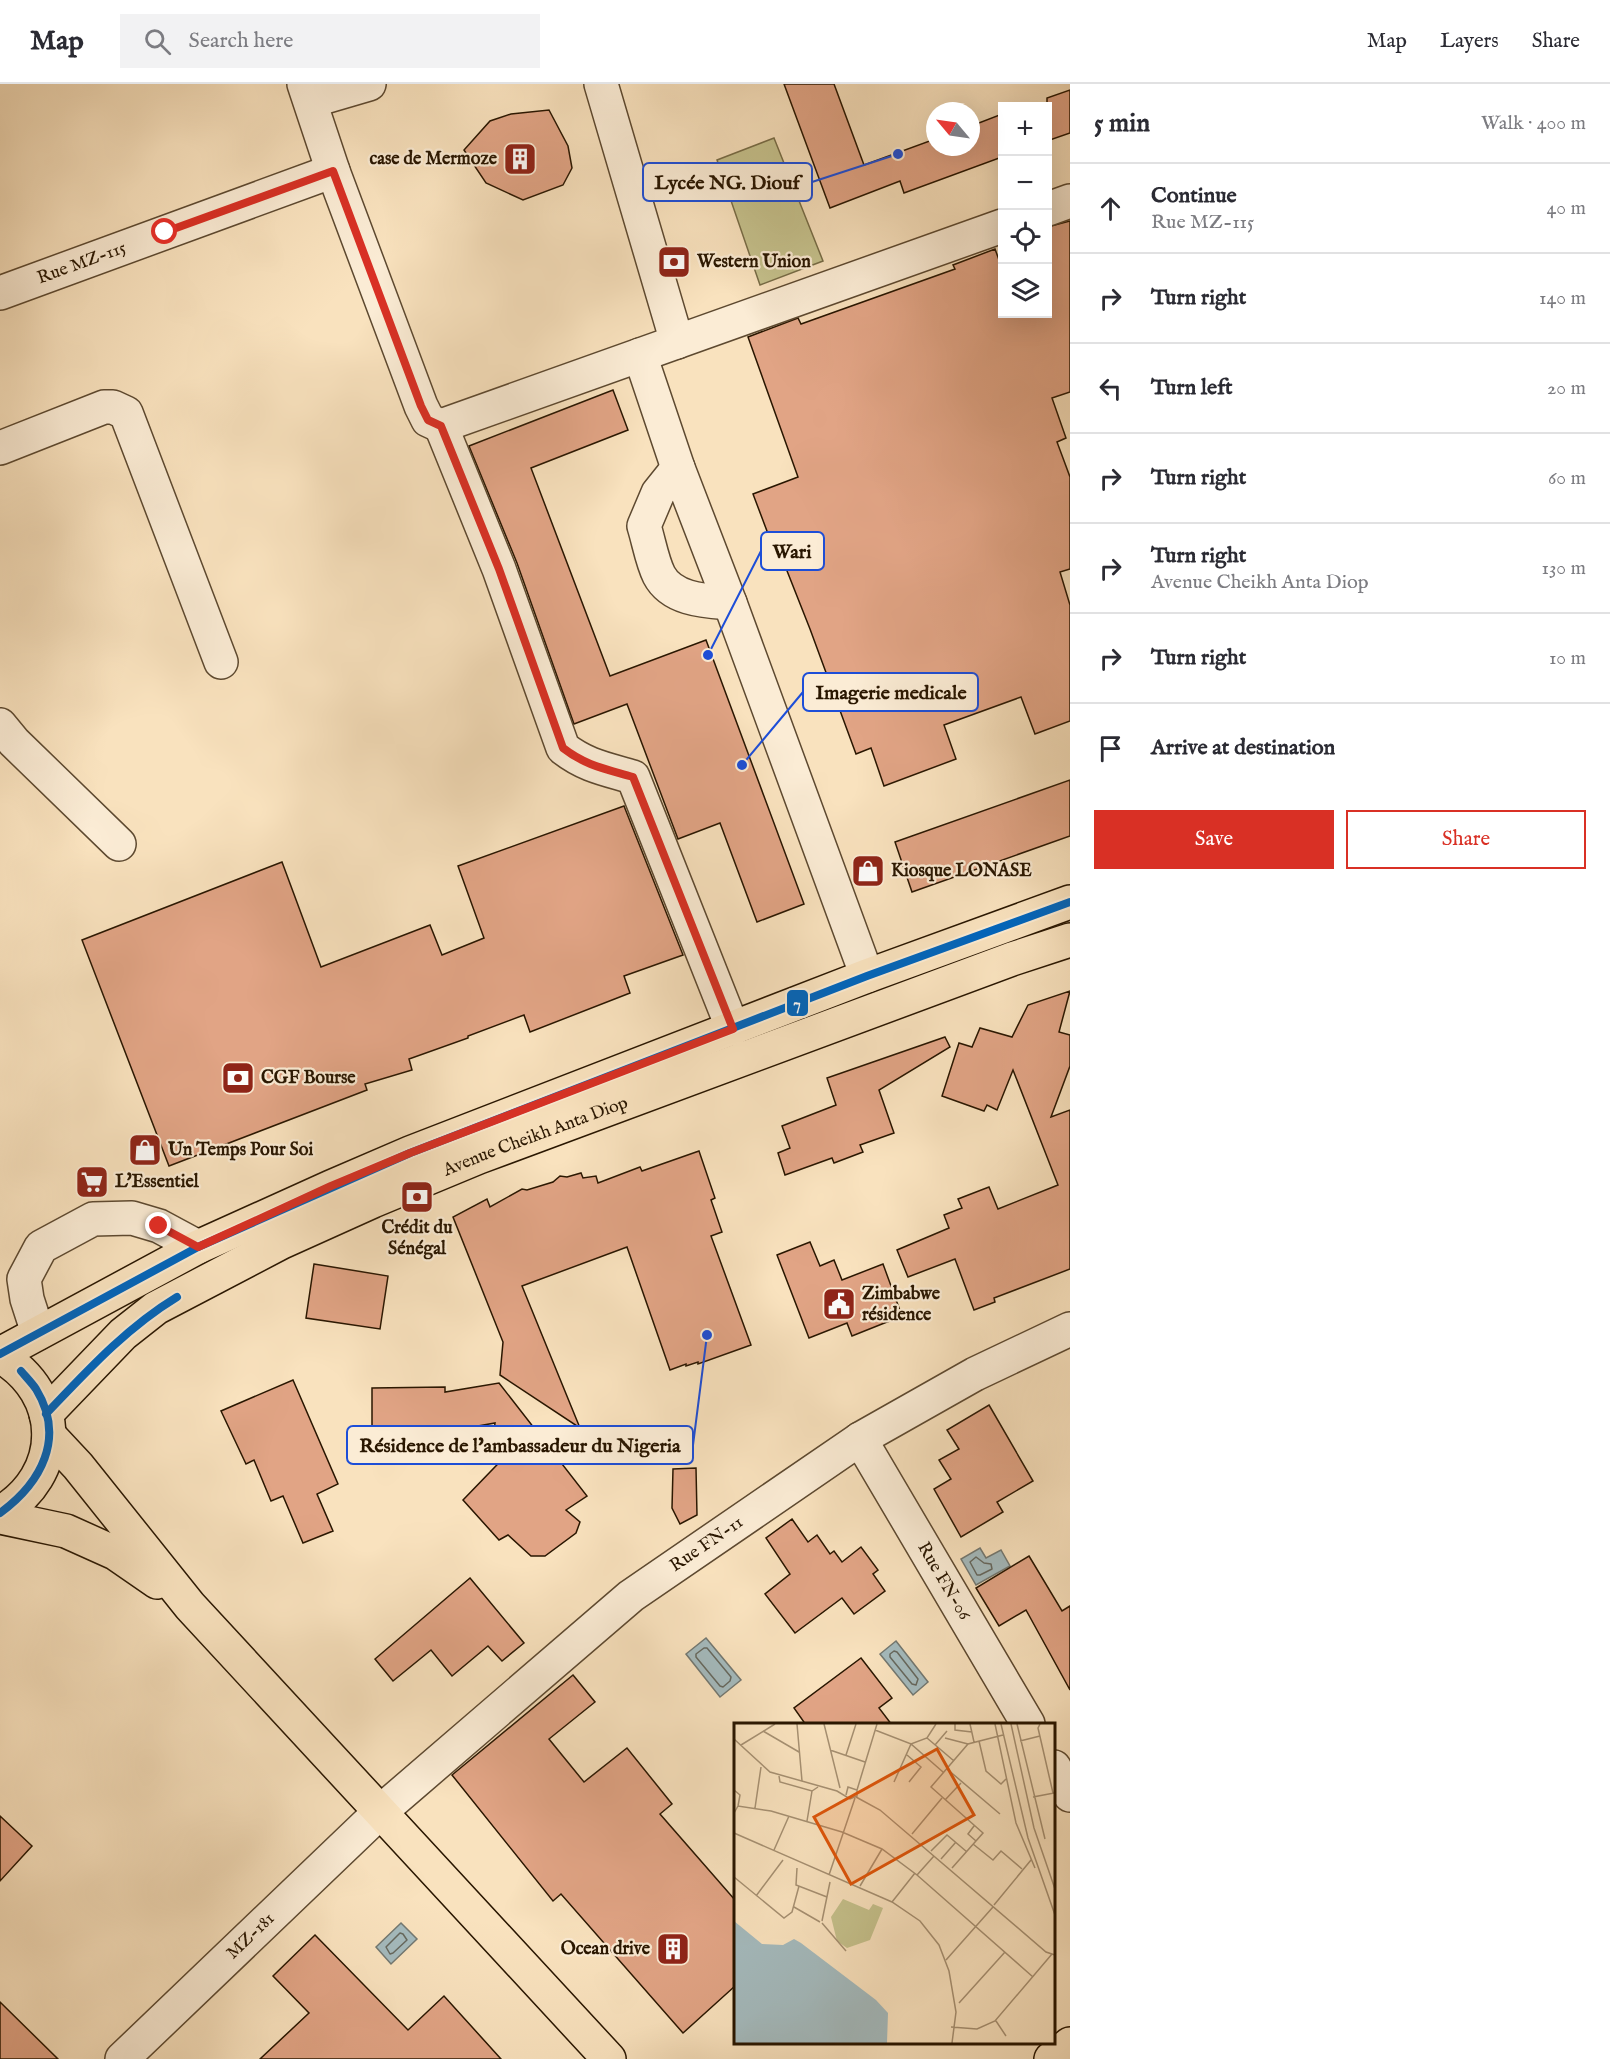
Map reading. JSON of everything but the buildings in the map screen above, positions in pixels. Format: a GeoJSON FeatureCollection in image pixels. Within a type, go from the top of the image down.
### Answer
{"type":"FeatureCollection","features":[{"type":"Feature","properties":{"kind":"main road","name":"Avenue Cheikh Anta Diop"},"geometry":{"type":"LineString","coordinates":[[0,1355],[198,1247],[331,1186],[410,1153],[867,976],[1070,902]]}},
{"type":"Feature","properties":{"kind":"main road","name":"Avenue Cheikh Anta Diop"},"geometry":{"type":"LineString","coordinates":[[48,1425],[123,1334],[156,1308],[282,1242],[479,1157],[1012,959],[1070,940]]}},
{"type":"Feature","properties":{"kind":"main road"},"geometry":{"type":"LineString","coordinates":[[0,1355],[15,1365],[29,1379],[40,1396],[48,1425],[46,1455],[39,1475],[28,1491],[0,1515]]}},
{"type":"Feature","properties":{"kind":"main road"},"geometry":{"type":"LineString","coordinates":[[48,1425],[190,1606],[609,2059]]}},
{"type":"Feature","properties":{"kind":"main road"},"geometry":{"type":"LineString","coordinates":[[0,1515],[66,1531],[115,1553],[190,1606]]}},
{"type":"Feature","properties":{"kind":"main road"},"geometry":{"type":"LineString","coordinates":[[1051,2059],[1070,2044]]}},
{"type":"Feature","properties":{"kind":"street"},"geometry":{"type":"LineString","coordinates":[[369,84],[307,93],[333,171],[421,406],[428,420],[441,426],[499,569],[563,748],[576,759],[594,767],[633,777],[733,1029]]}},
{"type":"Feature","properties":{"kind":"street"},"geometry":{"type":"LineString","coordinates":[[601,84],[677,342]]}},
{"type":"Feature","properties":{"kind":"street","name":"Rue MZ-115"},"geometry":{"type":"LineString","coordinates":[[0,293],[333,171]]}},
{"type":"Feature","properties":{"kind":"street"},"geometry":{"type":"LineString","coordinates":[[1052,208],[1070,201]]}},
{"type":"Feature","properties":{"kind":"street"},"geometry":{"type":"LineString","coordinates":[[441,426],[998,227]]}},
{"type":"Feature","properties":{"kind":"street"},"geometry":{"type":"LineString","coordinates":[[640,355],[678,468],[867,976]]}},
{"type":"Feature","properties":{"kind":"street"},"geometry":{"type":"LineString","coordinates":[[0,448],[104,407],[113,407],[126,413],[221,662]]}},
{"type":"Feature","properties":{"kind":"street"},"geometry":{"type":"LineString","coordinates":[[678,468],[658,493],[644,526],[660,576],[675,591],[696,600],[730,603]]}},
{"type":"Feature","properties":{"kind":"street"},"geometry":{"type":"LineString","coordinates":[[0,725],[14,742],[119,844]]}},
{"type":"Feature","properties":{"kind":"street"},"geometry":{"type":"LineString","coordinates":[[38,1333],[27,1299],[24,1279],[41,1247],[93,1219],[132,1218],[159,1226],[198,1247]]}},
{"type":"Feature","properties":{"kind":"street","name":"Rue FN-11"},"geometry":{"type":"LineString","coordinates":[[380,1812],[631,1596],[860,1439],[975,1374],[1070,1329]]}},
{"type":"Feature","properties":{"kind":"street","name":"Rue FN-06"},"geometry":{"type":"LineString","coordinates":[[860,1439],[1027,1723]]}},
{"type":"Feature","properties":{"kind":"street"},"geometry":{"type":"LineString","coordinates":[[1055,1770],[1070,1795]]}},
{"type":"Feature","properties":{"kind":"street","name":"MZ-181"},"geometry":{"type":"LineString","coordinates":[[122,2059],[380,1812]]}},
{"type":"Feature","properties":{"kind":"shaded area"},"geometry":{"type":"Polygon","coordinates":[[[774,138],[823,261],[760,285],[717,160],[774,138]]]}},
{"type":"Feature","properties":{"kind":"water"},"geometry":{"type":"Polygon","coordinates":[[[980,1548],[986,1558],[1001,1550],[1010,1566],[976,1585],[961,1559],[980,1548]]]}},
{"type":"Feature","properties":{"kind":"water"},"geometry":{"type":"Polygon","coordinates":[[[706,1638],[741,1680],[720,1697],[686,1654],[706,1638]]]}},
{"type":"Feature","properties":{"kind":"water"},"geometry":{"type":"Polygon","coordinates":[[[896,1641],[928,1682],[913,1695],[880,1654],[896,1641]]]}},
{"type":"Feature","properties":{"kind":"water"},"geometry":{"type":"Polygon","coordinates":[[[401,1923],[417,1939],[391,1964],[376,1947],[401,1923]]]}},
{"type":"Feature","properties":{"kind":"transit line","name":"7"},"geometry":{"type":"LineString","coordinates":[[0,1354],[198,1247],[410,1153],[867,976],[1070,902]]}},
{"type":"Feature","properties":{"kind":"transit line","name":"7"},"geometry":{"type":"LineString","coordinates":[[46,1414],[124,1336],[177,1297]]}},
{"type":"Feature","properties":{"kind":"transit line","name":"7"},"geometry":{"type":"LineString","coordinates":[[0,1513],[15,1501],[37,1474],[45,1458],[49,1442],[49,1425],[45,1407],[36,1389],[21,1371]]}},
{"type":"Feature","properties":{"kind":"place","name":"Lycée NG. Diouf"},"geometry":{"type":"Point","coordinates":[898,154]}},
{"type":"Feature","properties":{"kind":"place","name":"case de Mermoze"},"geometry":{"type":"Point","coordinates":[520,159]}},
{"type":"Feature","properties":{"kind":"place","name":"Western Union"},"geometry":{"type":"Point","coordinates":[674,262]}},
{"type":"Feature","properties":{"kind":"place","name":"Wari"},"geometry":{"type":"Point","coordinates":[708,655]}},
{"type":"Feature","properties":{"kind":"place","name":"Imagerie medicale"},"geometry":{"type":"Point","coordinates":[742,765]}},
{"type":"Feature","properties":{"kind":"place","name":"Kiosque LONASE"},"geometry":{"type":"Point","coordinates":[868,871]}},
{"type":"Feature","properties":{"kind":"place","name":"CGF Bourse"},"geometry":{"type":"Point","coordinates":[238,1078]}},
{"type":"Feature","properties":{"kind":"place","name":"Un Temps Pour Soi"},"geometry":{"type":"Point","coordinates":[145,1150]}},
{"type":"Feature","properties":{"kind":"place","name":"L'Essentiel"},"geometry":{"type":"Point","coordinates":[92,1182]}},
{"type":"Feature","properties":{"kind":"place","name":"Crédit du Sénégal"},"geometry":{"type":"Point","coordinates":[417,1197]}},
{"type":"Feature","properties":{"kind":"place","name":"Zimbabwe résidence"},"geometry":{"type":"Point","coordinates":[839,1304]}},
{"type":"Feature","properties":{"kind":"place","name":"Résidence de l'ambassadeur du Nigeria"},"geometry":{"type":"Point","coordinates":[707,1335]}},
{"type":"Feature","properties":{"kind":"place","name":"Ocean drive"},"geometry":{"type":"Point","coordinates":[673,1949]}},
{"type":"Feature","properties":{"kind":"route"},"geometry":{"type":"LineString","coordinates":[[159,1226],[198,1247],[331,1186],[410,1153],[733,1029],[633,777],[594,767],[576,759],[563,748],[499,569],[441,426],[428,420],[421,406],[333,171],[165,232]]}}]}
